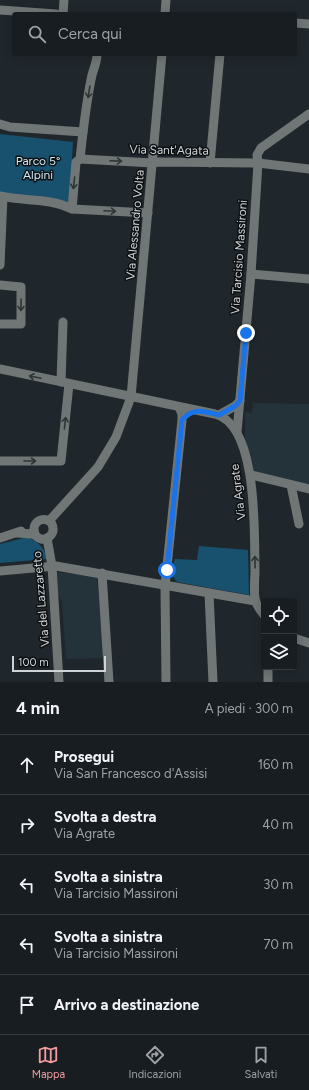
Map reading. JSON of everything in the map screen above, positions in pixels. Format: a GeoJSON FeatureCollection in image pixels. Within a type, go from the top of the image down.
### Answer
{"type":"FeatureCollection","features":[{"type":"Feature","properties":{"kind":"street"},"geometry":{"type":"LineString","coordinates":[[63,12],[64,0]]}},
{"type":"Feature","properties":{"kind":"street"},"geometry":{"type":"LineString","coordinates":[[166,0],[166,12]]}},
{"type":"Feature","properties":{"kind":"street"},"geometry":{"type":"LineString","coordinates":[[0,10],[28,12]]}},
{"type":"Feature","properties":{"kind":"street"},"geometry":{"type":"LineString","coordinates":[[297,23],[309,24]]}},
{"type":"Feature","properties":{"kind":"street"},"geometry":{"type":"LineString","coordinates":[[72,209],[76,162],[80,159],[92,74],[96,65],[97,56]]}},
{"type":"Feature","properties":{"kind":"street","name":"Via Alessandro Volta"},"geometry":{"type":"LineString","coordinates":[[49,521],[98,467],[116,437],[131,398],[162,56]]}},
{"type":"Feature","properties":{"kind":"street"},"geometry":{"type":"LineString","coordinates":[[210,163],[220,56]]}},
{"type":"Feature","properties":{"kind":"street","name":"Via Tarcisio Massironi"},"geometry":{"type":"LineString","coordinates":[[237,432],[251,274],[258,163],[257,156],[261,148],[309,114]]}},
{"type":"Feature","properties":{"kind":"street"},"geometry":{"type":"LineString","coordinates":[[0,124],[83,132]]}},
{"type":"Feature","properties":{"kind":"street","name":"Via Sant'Agata"},"geometry":{"type":"LineString","coordinates":[[80,159],[153,163],[258,163],[309,169]]}},
{"type":"Feature","properties":{"kind":"street"},"geometry":{"type":"LineString","coordinates":[[0,265],[1,196],[50,201],[62,204],[72,209],[148,213]]}},
{"type":"Feature","properties":{"kind":"street"},"geometry":{"type":"LineString","coordinates":[[251,274],[309,279]]}},
{"type":"Feature","properties":{"kind":"street"},"geometry":{"type":"LineString","coordinates":[[0,285],[21,287],[21,324],[0,324]]}},
{"type":"Feature","properties":{"kind":"street"},"geometry":{"type":"LineString","coordinates":[[0,461],[61,461],[65,383],[63,322]]}},
{"type":"Feature","properties":{"kind":"street","name":"Via Agrate"},"geometry":{"type":"LineString","coordinates":[[0,370],[131,398],[197,410],[219,415],[228,421],[237,432],[243,444],[250,475],[254,515],[255,601]]}},
{"type":"Feature","properties":{"kind":"street"},"geometry":{"type":"LineString","coordinates":[[219,415],[235,406],[240,401]]}},
{"type":"Feature","properties":{"kind":"street"},"geometry":{"type":"LineString","coordinates":[[166,682],[165,586],[182,420],[182,414],[179,407]]}},
{"type":"Feature","properties":{"kind":"street"},"geometry":{"type":"LineString","coordinates":[[182,420],[190,412],[197,410]]}},
{"type":"Feature","properties":{"kind":"street"},"geometry":{"type":"LineString","coordinates":[[250,475],[309,489]]}},
{"type":"Feature","properties":{"kind":"street"},"geometry":{"type":"LineString","coordinates":[[291,485],[298,524]]}},
{"type":"Feature","properties":{"kind":"street"},"geometry":{"type":"LineString","coordinates":[[39,520],[49,521],[53,526],[53,532],[50,537],[47,538],[40,538],[35,530],[39,520]]}},
{"type":"Feature","properties":{"kind":"street"},"geometry":{"type":"LineString","coordinates":[[0,538],[35,530]]}},
{"type":"Feature","properties":{"kind":"street","name":"Via del Lazzaretto"},"geometry":{"type":"LineString","coordinates":[[47,538],[52,566],[58,682]]}},
{"type":"Feature","properties":{"kind":"street"},"geometry":{"type":"LineString","coordinates":[[0,571],[52,566],[102,573],[165,586],[255,601],[261,610]]}},
{"type":"Feature","properties":{"kind":"street"},"geometry":{"type":"LineString","coordinates":[[102,573],[109,682]]}},
{"type":"Feature","properties":{"kind":"street"},"geometry":{"type":"LineString","coordinates":[[209,594],[213,682]]}},
{"type":"Feature","properties":{"kind":"street"},"geometry":{"type":"LineString","coordinates":[[297,639],[309,643]]}},
{"type":"Feature","properties":{"kind":"street"},"geometry":{"type":"LineString","coordinates":[[268,670],[268,682]]}},
{"type":"Feature","properties":{"kind":"shaded area"},"geometry":{"type":"Polygon","coordinates":[[[253,403],[309,404],[309,484],[255,474],[252,460],[245,442],[245,412],[252,413],[253,403]]]}},
{"type":"Feature","properties":{"kind":"shaded area"},"geometry":{"type":"Polygon","coordinates":[[[57,572],[97,576],[104,658],[66,659],[62,601],[58,594],[57,572]]]}},
{"type":"Feature","properties":{"kind":"green space","name":"Parco 5° Alpini"},"geometry":{"type":"Polygon","coordinates":[[[0,134],[73,142],[72,158],[74,162],[71,203],[0,194],[0,134]]]}},
{"type":"Feature","properties":{"kind":"green space"},"geometry":{"type":"Polygon","coordinates":[[[28,537],[40,546],[45,552],[47,559],[0,563],[0,544],[28,537]]]}},
{"type":"Feature","properties":{"kind":"green space"},"geometry":{"type":"Polygon","coordinates":[[[199,546],[248,550],[249,595],[177,582],[172,571],[172,566],[175,559],[197,560],[199,546]]]}},
{"type":"Feature","properties":{"kind":"route"},"geometry":{"type":"LineString","coordinates":[[167,570],[182,420],[190,412],[197,410],[219,415],[235,406],[240,401],[246,333]]}}]}
